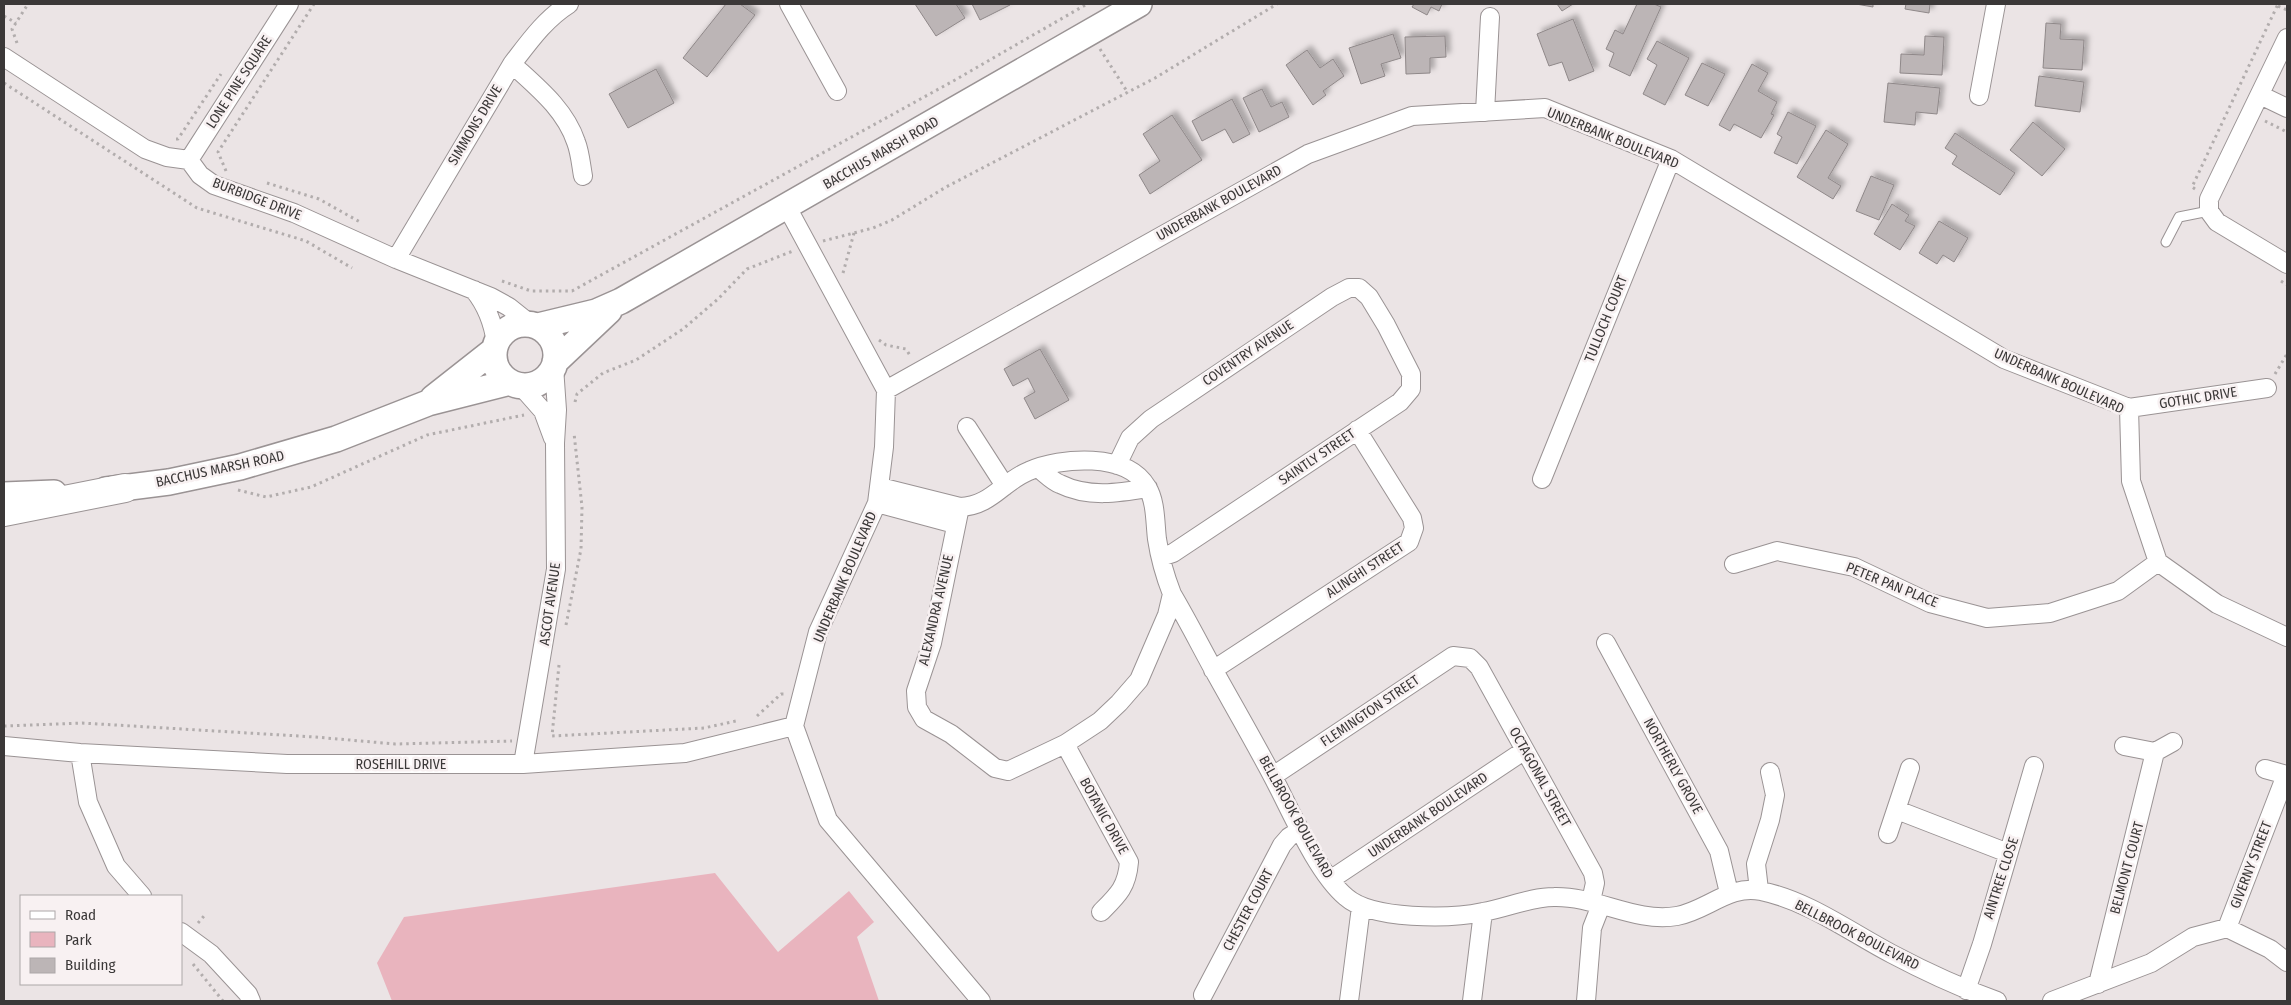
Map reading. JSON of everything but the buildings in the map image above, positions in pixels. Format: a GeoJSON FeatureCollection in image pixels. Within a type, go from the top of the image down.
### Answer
{"type":"FeatureCollection","features":[{"type":"Feature","properties":{"kind":"highway"},"geometry":{"type":"LineString","coordinates":[[4,512],[125,488]]}},
{"type":"Feature","properties":{"kind":"main road","name":"BACCHUS MARSH ROAD"},"geometry":{"type":"LineString","coordinates":[[534,325],[596,312],[621,301],[788,207],[1139,4]]}},
{"type":"Feature","properties":{"kind":"main road","name":"BACCHUS MARSH ROAD"},"geometry":{"type":"LineString","coordinates":[[555,365],[595,322],[621,301]]}},
{"type":"Feature","properties":{"kind":"main road"},"geometry":{"type":"LineString","coordinates":[[519,324],[534,325],[547,332],[553,341],[556,351],[555,365],[540,382],[516,384],[497,369],[495,346],[501,334],[509,327],[519,324]]}},
{"type":"Feature","properties":{"kind":"main road","name":"BACCHUS MARSH ROAD"},"geometry":{"type":"LineString","coordinates":[[428,403],[495,346]]}},
{"type":"Feature","properties":{"kind":"main road","name":"BACCHUS MARSH ROAD"},"geometry":{"type":"LineString","coordinates":[[4,495],[125,488],[169,482],[240,468],[369,428],[428,403],[516,384]]}},
{"type":"Feature","properties":{"kind":"street","name":"LONE PINE SQUARE"},"geometry":{"type":"LineString","coordinates":[[189,160],[289,4]]}},
{"type":"Feature","properties":{"kind":"street","name":"SIMMONS DRIVE"},"geometry":{"type":"LineString","coordinates":[[396,258],[512,64],[532,37],[557,12],[569,4]]}},
{"type":"Feature","properties":{"kind":"street"},"geometry":{"type":"LineString","coordinates":[[789,4],[837,91]]}},
{"type":"Feature","properties":{"kind":"street"},"geometry":{"type":"LineString","coordinates":[[1979,96],[1996,4]]}},
{"type":"Feature","properties":{"kind":"street"},"geometry":{"type":"LineString","coordinates":[[1485,112],[1490,17]]}},
{"type":"Feature","properties":{"kind":"street"},"geometry":{"type":"LineString","coordinates":[[2287,38],[2209,199],[2209,211],[2218,222],[2287,264]]}},
{"type":"Feature","properties":{"kind":"street"},"geometry":{"type":"LineString","coordinates":[[4,57],[145,149],[167,157],[189,160]]}},
{"type":"Feature","properties":{"kind":"street"},"geometry":{"type":"LineString","coordinates":[[512,64],[547,96],[566,121],[576,142],[583,176]]}},
{"type":"Feature","properties":{"kind":"street"},"geometry":{"type":"LineString","coordinates":[[2260,95],[2287,108]]}},
{"type":"Feature","properties":{"kind":"street","name":"UNDERBANK BOULEVARD"},"geometry":{"type":"LineString","coordinates":[[794,726],[818,632],[879,495],[884,447],[886,390],[1308,154],[1412,116],[1545,108],[1670,159],[2004,359],[2129,408],[2131,481],[2158,562]]}},
{"type":"Feature","properties":{"kind":"street","name":"TULLOCH COURT"},"geometry":{"type":"LineString","coordinates":[[1542,479],[1670,159]]}},
{"type":"Feature","properties":{"kind":"street","name":"BURBIDGE DRIVE"},"geometry":{"type":"LineString","coordinates":[[189,160],[200,175],[214,185],[294,213],[474,290],[509,307],[534,325]]}},
{"type":"Feature","properties":{"kind":"street"},"geometry":{"type":"LineString","coordinates":[[788,207],[886,390]]}},
{"type":"Feature","properties":{"kind":"street","name":"COVENTRY AVENUE"},"geometry":{"type":"LineString","coordinates":[[1117,465],[1130,438],[1150,419],[1332,297],[1349,288],[1359,288],[1369,297],[1386,325]]}},
{"type":"Feature","properties":{"kind":"street"},"geometry":{"type":"LineString","coordinates":[[474,290],[493,322],[495,346]]}},
{"type":"Feature","properties":{"kind":"street","name":"SAINTLY STREET"},"geometry":{"type":"LineString","coordinates":[[1161,557],[1173,553],[1400,402],[1411,389],[1410,374],[1386,325]]}},
{"type":"Feature","properties":{"kind":"street"},"geometry":{"type":"LineString","coordinates":[[550,411],[555,365]]}},
{"type":"Feature","properties":{"kind":"street"},"geometry":{"type":"LineString","coordinates":[[516,384],[550,411]]}},
{"type":"Feature","properties":{"kind":"street","name":"GOTHIC DRIVE"},"geometry":{"type":"LineString","coordinates":[[2129,408],[2267,388]]}},
{"type":"Feature","properties":{"kind":"street","name":"ASCOT AVENUE"},"geometry":{"type":"LineString","coordinates":[[523,764],[529,739],[556,569],[555,443],[550,411]]}},
{"type":"Feature","properties":{"kind":"street"},"geometry":{"type":"LineString","coordinates":[[967,427],[1005,486]]}},
{"type":"Feature","properties":{"kind":"street","name":"ALINGHI STREET"},"geometry":{"type":"LineString","coordinates":[[1213,670],[1409,542],[1414,528],[1412,518],[1358,430]]}},
{"type":"Feature","properties":{"kind":"street","name":"BELLBROOK BOULEVARD"},"geometry":{"type":"LineString","coordinates":[[879,495],[960,507],[973,506],[988,499],[1028,471],[1066,460],[1107,462],[1134,471],[1148,488],[1153,507],[1162,569],[1172,594],[1273,776],[1300,830],[1330,880],[1346,898],[1361,907],[1394,913],[1435,917],[1482,912],[1551,897],[1596,903],[1654,917],[1678,916],[1700,908],[1730,893],[1759,890],[1823,914],[1892,954],[1966,990],[1997,1001]]}},
{"type":"Feature","properties":{"kind":"street"},"geometry":{"type":"LineString","coordinates":[[1038,468],[1059,484],[1072,489],[1113,494],[1148,488]]}},
{"type":"Feature","properties":{"kind":"street"},"geometry":{"type":"LineString","coordinates":[[879,495],[955,524]]}},
{"type":"Feature","properties":{"kind":"street","name":"ALEXANDRA AVENUE"},"geometry":{"type":"LineString","coordinates":[[960,507],[932,642],[916,691],[918,707],[924,719],[951,734],[994,768],[1008,771],[1064,744],[1100,721],[1139,680],[1167,615],[1172,594]]}},
{"type":"Feature","properties":{"kind":"street","name":"PETER PAN PLACE"},"geometry":{"type":"LineString","coordinates":[[1734,564],[1777,551],[1854,567],[1930,603],[1988,618],[2050,614],[2118,591],[2158,562]]}},
{"type":"Feature","properties":{"kind":"street"},"geometry":{"type":"LineString","coordinates":[[2158,562],[2217,604],[2287,637]]}},
{"type":"Feature","properties":{"kind":"street","name":"NORTHERLY GROVE"},"geometry":{"type":"LineString","coordinates":[[1606,643],[1719,851],[1730,893]]}},
{"type":"Feature","properties":{"kind":"street","name":"FLEMINGTON STREET"},"geometry":{"type":"LineString","coordinates":[[1273,776],[1453,656],[1470,658]]}},
{"type":"Feature","properties":{"kind":"street","name":"OCTAGONAL STREET"},"geometry":{"type":"LineString","coordinates":[[1470,658],[1479,667],[1593,873],[1596,903],[1586,1001]]}},
{"type":"Feature","properties":{"kind":"street"},"geometry":{"type":"LineString","coordinates":[[794,726],[828,820],[981,1001]]}},
{"type":"Feature","properties":{"kind":"street","name":"ROSEHILL DRIVE"},"geometry":{"type":"LineString","coordinates":[[4,746],[80,754],[287,764],[523,764],[686,754],[794,726]]}},
{"type":"Feature","properties":{"kind":"street"},"geometry":{"type":"LineString","coordinates":[[2124,746],[2156,752],[2173,742]]}},
{"type":"Feature","properties":{"kind":"street","name":"BOTANIC DRIVE"},"geometry":{"type":"LineString","coordinates":[[1064,744],[1129,862],[1128,877],[1120,893],[1101,912]]}},
{"type":"Feature","properties":{"kind":"street","name":"UNDERBANK BOULEVARD"},"geometry":{"type":"LineString","coordinates":[[1330,880],[1525,750]]}},
{"type":"Feature","properties":{"kind":"street","name":"BELMONT COURT"},"geometry":{"type":"LineString","coordinates":[[2098,984],[2156,752]]}},
{"type":"Feature","properties":{"kind":"street"},"geometry":{"type":"LineString","coordinates":[[80,754],[88,802],[116,866],[141,895]]}},
{"type":"Feature","properties":{"kind":"street","name":"AINTREE CLOSE"},"geometry":{"type":"LineString","coordinates":[[1966,990],[2034,766]]}},
{"type":"Feature","properties":{"kind":"street"},"geometry":{"type":"LineString","coordinates":[[1888,834],[1910,768]]}},
{"type":"Feature","properties":{"kind":"street"},"geometry":{"type":"LineString","coordinates":[[2265,769],[2287,775]]}},
{"type":"Feature","properties":{"kind":"street"},"geometry":{"type":"LineString","coordinates":[[1759,890],[1756,864],[1776,795],[1770,772]]}},
{"type":"Feature","properties":{"kind":"street","name":"GIVERNY STREET"},"geometry":{"type":"LineString","coordinates":[[2227,928],[2287,775]]}},
{"type":"Feature","properties":{"kind":"street"},"geometry":{"type":"LineString","coordinates":[[1897,810],[2008,853]]}},
{"type":"Feature","properties":{"kind":"street","name":"CHESTER COURT"},"geometry":{"type":"LineString","coordinates":[[1203,995],[1282,844],[1300,830]]}},
{"type":"Feature","properties":{"kind":"street"},"geometry":{"type":"LineString","coordinates":[[1349,1001],[1361,907]]}},
{"type":"Feature","properties":{"kind":"street"},"geometry":{"type":"LineString","coordinates":[[1472,1001],[1482,912]]}},
{"type":"Feature","properties":{"kind":"street"},"geometry":{"type":"LineString","coordinates":[[2052,1001],[2151,963],[2193,937],[2227,928],[2270,949],[2287,962]]}},
{"type":"Feature","properties":{"kind":"street"},"geometry":{"type":"LineString","coordinates":[[182,933],[211,954],[248,994],[251,1001]]}},
{"type":"Feature","properties":{"kind":"lane"},"geometry":{"type":"LineString","coordinates":[[2166,242],[2180,217],[2209,211]]}},
{"type":"Feature","properties":{"kind":"path"},"geometry":{"type":"LineString","coordinates":[[23,47],[15,42],[12,29],[28,4]]}},
{"type":"Feature","properties":{"kind":"path"},"geometry":{"type":"LineString","coordinates":[[235,174],[226,171],[218,152],[314,4]]}},
{"type":"Feature","properties":{"kind":"path"},"geometry":{"type":"LineString","coordinates":[[495,279],[531,291],[572,291],[946,85],[1087,4]]}},
{"type":"Feature","properties":{"kind":"path"},"geometry":{"type":"LineString","coordinates":[[232,492],[240,490],[266,497],[311,486],[427,435],[550,411],[572,411],[577,394],[603,373],[636,360],[683,329],[718,299],[747,269],[808,245],[855,233],[892,220],[946,187],[1128,93],[1277,4]]}},
{"type":"Feature","properties":{"kind":"path"},"geometry":{"type":"LineString","coordinates":[[2278,6],[2287,10]]}},
{"type":"Feature","properties":{"kind":"path"},"geometry":{"type":"LineString","coordinates":[[4,16],[16,23]]}},
{"type":"Feature","properties":{"kind":"path"},"geometry":{"type":"LineString","coordinates":[[1089,33],[1128,93]]}},
{"type":"Feature","properties":{"kind":"path"},"geometry":{"type":"LineString","coordinates":[[4,83],[197,208],[306,241],[352,268]]}},
{"type":"Feature","properties":{"kind":"path"},"geometry":{"type":"LineString","coordinates":[[169,140],[178,139],[191,120]]}},
{"type":"Feature","properties":{"kind":"path"},"geometry":{"type":"LineString","coordinates":[[2263,120],[2287,132]]}},
{"type":"Feature","properties":{"kind":"path"},"geometry":{"type":"LineString","coordinates":[[264,182],[319,198],[362,223]]}},
{"type":"Feature","properties":{"kind":"path"},"geometry":{"type":"LineString","coordinates":[[846,280],[842,271],[855,233]]}},
{"type":"Feature","properties":{"kind":"path"},"geometry":{"type":"LineString","coordinates":[[876,338],[886,345],[906,349],[921,370]]}},
{"type":"Feature","properties":{"kind":"path"},"geometry":{"type":"LineString","coordinates":[[2267,388],[2287,354]]}},
{"type":"Feature","properties":{"kind":"path"},"geometry":{"type":"LineString","coordinates":[[564,634],[581,549],[582,506],[574,430]]}},
{"type":"Feature","properties":{"kind":"path"},"geometry":{"type":"LineString","coordinates":[[552,736],[559,663]]}},
{"type":"Feature","properties":{"kind":"path"},"geometry":{"type":"LineString","coordinates":[[749,718],[758,716],[780,694],[801,696]]}},
{"type":"Feature","properties":{"kind":"path"},"geometry":{"type":"LineString","coordinates":[[4,726],[82,723],[315,737],[395,744],[529,739],[552,736],[704,728],[740,720]]}},
{"type":"Feature","properties":{"kind":"path"},"geometry":{"type":"LineString","coordinates":[[188,959],[200,971],[223,1001]]}},
{"type":"Feature","properties":{"kind":"green space"},"geometry":{"type":"Polygon","coordinates":[[[715,873],[778,952],[849,891],[874,922],[857,937],[879,1001],[392,1001],[377,963],[404,917],[715,873]]]}}]}
